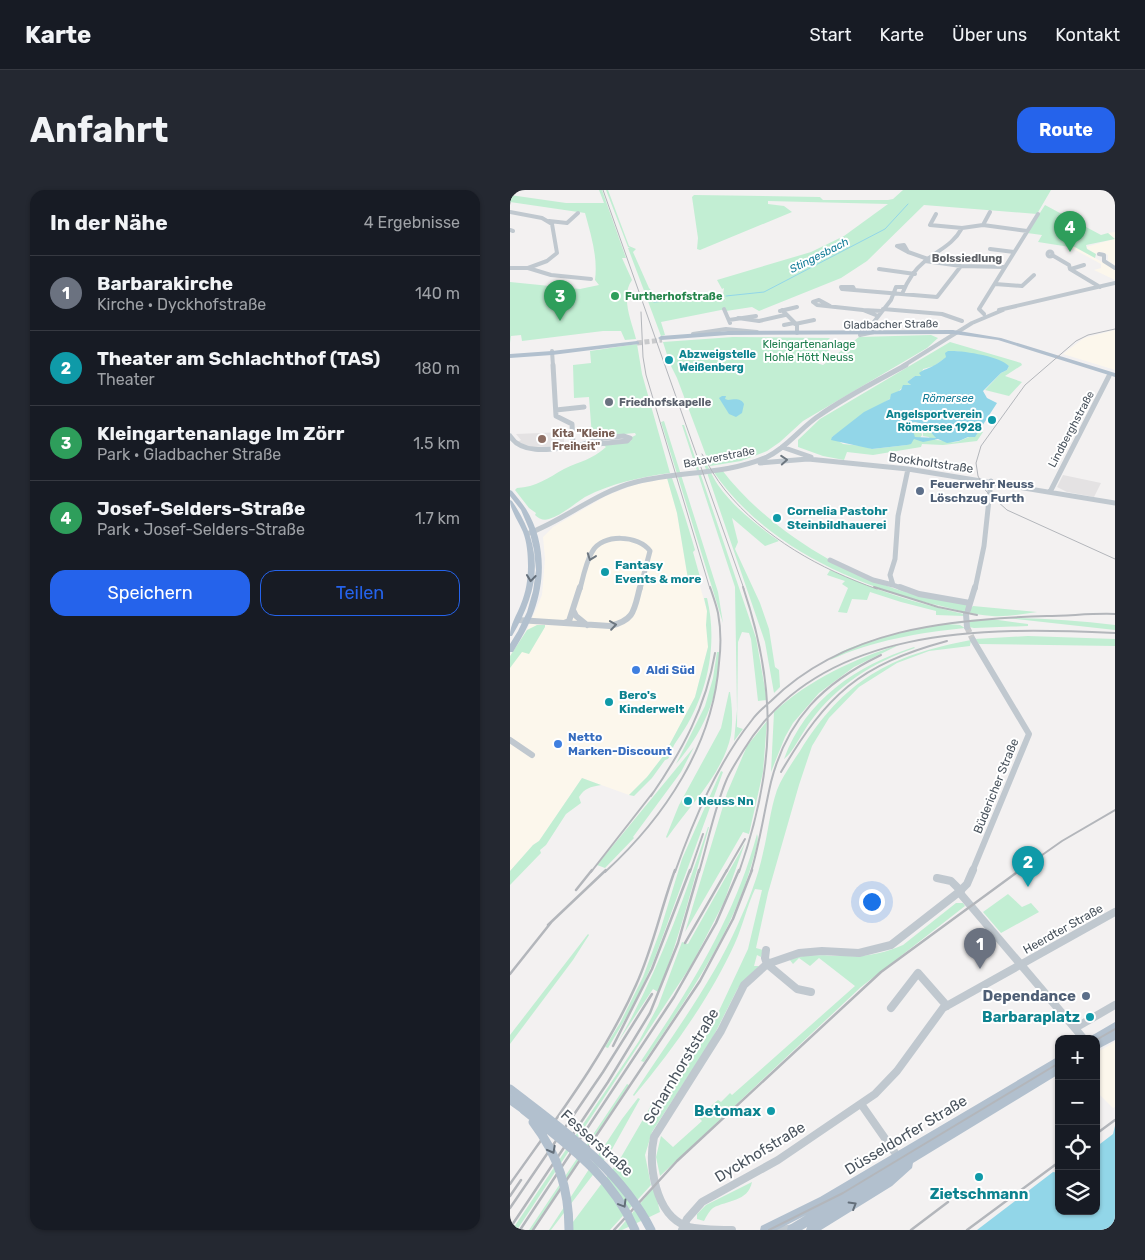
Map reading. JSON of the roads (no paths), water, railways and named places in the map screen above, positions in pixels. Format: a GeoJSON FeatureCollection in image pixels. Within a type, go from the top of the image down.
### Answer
{"type":"FeatureCollection","features":[{"type":"Feature","properties":{"kind":"main road","name":"Gladbacher Straße"},"geometry":{"type":"LineString","coordinates":[[955,333],[716,335],[662,339],[693,334],[763,332],[955,333],[1010,342],[1112,375]]}},
{"type":"Feature","properties":{"kind":"main road"},"geometry":{"type":"LineString","coordinates":[[510,355],[636,342]]}},
{"type":"Feature","properties":{"kind":"main road"},"geometry":{"type":"LineString","coordinates":[[510,492],[526,513],[531,533],[532,556],[532,580],[528,597],[510,634]]}},
{"type":"Feature","properties":{"kind":"main road"},"geometry":{"type":"LineString","coordinates":[[510,502],[531,533],[539,550],[540,571],[536,595],[527,621],[510,650]]}},
{"type":"Feature","properties":{"kind":"main road"},"geometry":{"type":"LineString","coordinates":[[1100,1035],[1115,1026]]}},
{"type":"Feature","properties":{"kind":"main road"},"geometry":{"type":"LineString","coordinates":[[1100,1044],[1115,1035]]}},
{"type":"Feature","properties":{"kind":"main road","name":"Düsseldorfer Straße"},"geometry":{"type":"LineString","coordinates":[[766,1230],[824,1201],[1055,1062]]}},
{"type":"Feature","properties":{"kind":"main road","name":"Düsseldorfer Straße"},"geometry":{"type":"LineString","coordinates":[[794,1229],[1055,1071]]}},
{"type":"Feature","properties":{"kind":"main road","name":"Fesserstraße"},"geometry":{"type":"LineString","coordinates":[[510,1089],[591,1154],[630,1193],[642,1210],[651,1230]]}},
{"type":"Feature","properties":{"kind":"main road","name":"Fesserstraße"},"geometry":{"type":"LineString","coordinates":[[510,1099],[604,1179],[625,1208],[635,1230]]}},
{"type":"Feature","properties":{"kind":"main road","name":"Fesserstraße"},"geometry":{"type":"LineString","coordinates":[[524,1110],[551,1147],[560,1168],[568,1201],[569,1230]]}},
{"type":"Feature","properties":{"kind":"main road"},"geometry":{"type":"LineString","coordinates":[[811,1230],[888,1182],[914,1156]]}},
{"type":"Feature","properties":{"kind":"street"},"geometry":{"type":"LineString","coordinates":[[510,212],[567,223],[578,213]]}},
{"type":"Feature","properties":{"kind":"street"},"geometry":{"type":"LineString","coordinates":[[983,226],[990,212]]}},
{"type":"Feature","properties":{"kind":"street"},"geometry":{"type":"LineString","coordinates":[[936,214],[930,225],[962,228],[983,226],[1027,231]]}},
{"type":"Feature","properties":{"kind":"street"},"geometry":{"type":"LineString","coordinates":[[984,314],[979,309],[1038,214]]}},
{"type":"Feature","properties":{"kind":"street"},"geometry":{"type":"LineString","coordinates":[[528,268],[547,261],[557,252],[552,226],[549,221]]}},
{"type":"Feature","properties":{"kind":"street"},"geometry":{"type":"LineString","coordinates":[[902,294],[904,287],[914,274],[927,260],[952,243],[962,228]]}},
{"type":"Feature","properties":{"kind":"street"},"geometry":{"type":"LineString","coordinates":[[990,249],[1014,252]]}},
{"type":"Feature","properties":{"kind":"street"},"geometry":{"type":"LineString","coordinates":[[908,252],[927,260],[961,266],[1005,267]]}},
{"type":"Feature","properties":{"kind":"street"},"geometry":{"type":"LineString","coordinates":[[1052,255],[1070,265],[1070,269],[1100,287]]}},
{"type":"Feature","properties":{"kind":"street"},"geometry":{"type":"LineString","coordinates":[[1058,258],[1068,256]]}},
{"type":"Feature","properties":{"kind":"street"},"geometry":{"type":"LineString","coordinates":[[1106,262],[1115,268]]}},
{"type":"Feature","properties":{"kind":"street"},"geometry":{"type":"LineString","coordinates":[[1070,269],[1084,265]]}},
{"type":"Feature","properties":{"kind":"street"},"geometry":{"type":"LineString","coordinates":[[854,289],[935,297],[941,294],[961,266]]}},
{"type":"Feature","properties":{"kind":"street"},"geometry":{"type":"LineString","coordinates":[[510,268],[528,268],[551,275],[591,280]]}},
{"type":"Feature","properties":{"kind":"street"},"geometry":{"type":"LineString","coordinates":[[879,269],[914,274]]}},
{"type":"Feature","properties":{"kind":"street"},"geometry":{"type":"LineString","coordinates":[[995,284],[1022,286],[1034,274]]}},
{"type":"Feature","properties":{"kind":"street","name":"Bataverstraße"},"geometry":{"type":"LineString","coordinates":[[531,533],[548,526],[595,498],[622,486],[765,458],[782,447],[815,418],[926,353],[984,314],[1115,283]]}},
{"type":"Feature","properties":{"kind":"street"},"geometry":{"type":"LineString","coordinates":[[860,335],[874,332],[873,323],[896,287],[904,287]]}},
{"type":"Feature","properties":{"kind":"street"},"geometry":{"type":"LineString","coordinates":[[830,306],[947,315],[962,321]]}},
{"type":"Feature","properties":{"kind":"street"},"geometry":{"type":"LineString","coordinates":[[797,307],[782,310],[784,316],[795,323],[797,333]]}},
{"type":"Feature","properties":{"kind":"street"},"geometry":{"type":"LineString","coordinates":[[724,309],[732,329]]}},
{"type":"Feature","properties":{"kind":"street"},"geometry":{"type":"LineString","coordinates":[[863,310],[878,316]]}},
{"type":"Feature","properties":{"kind":"street","name":"Bataverstraße"},"geometry":{"type":"LineString","coordinates":[[955,333],[990,314],[1003,310]]}},
{"type":"Feature","properties":{"kind":"street"},"geometry":{"type":"LineString","coordinates":[[972,323],[984,314],[990,314]]}},
{"type":"Feature","properties":{"kind":"street"},"geometry":{"type":"LineString","coordinates":[[728,320],[756,316]]}},
{"type":"Feature","properties":{"kind":"street"},"geometry":{"type":"LineString","coordinates":[[738,318],[759,321],[784,316]]}},
{"type":"Feature","properties":{"kind":"street"},"geometry":{"type":"LineString","coordinates":[[784,325],[814,320]]}},
{"type":"Feature","properties":{"kind":"street","name":"Gladbacher Straße"},"geometry":{"type":"LineString","coordinates":[[693,334],[732,329],[763,332]]}},
{"type":"Feature","properties":{"kind":"street"},"geometry":{"type":"LineString","coordinates":[[552,352],[556,416],[572,424],[575,446]]}},
{"type":"Feature","properties":{"kind":"street","name":"Lindberghstraße"},"geometry":{"type":"LineString","coordinates":[[1050,492],[1112,375]]}},
{"type":"Feature","properties":{"kind":"street"},"geometry":{"type":"LineString","coordinates":[[556,410],[584,407]]}},
{"type":"Feature","properties":{"kind":"street"},"geometry":{"type":"LineString","coordinates":[[510,436],[517,444],[531,448],[575,446],[627,441],[630,439],[625,436],[595,439],[575,446]]}},
{"type":"Feature","properties":{"kind":"street","name":"Bockholtstraße"},"geometry":{"type":"LineString","coordinates":[[782,447],[832,461]]}},
{"type":"Feature","properties":{"kind":"street","name":"Bockholtstraße"},"geometry":{"type":"LineString","coordinates":[[736,465],[797,459],[832,461],[908,469],[991,481],[1115,503]]}},
{"type":"Feature","properties":{"kind":"street"},"geometry":{"type":"LineString","coordinates":[[893,584],[890,575],[895,559],[898,516],[908,469]]}},
{"type":"Feature","properties":{"kind":"street"},"geometry":{"type":"LineString","coordinates":[[967,627],[966,614],[985,549],[991,481]]}},
{"type":"Feature","properties":{"kind":"street"},"geometry":{"type":"LineString","coordinates":[[518,620],[587,625],[613,626],[623,623],[632,617],[650,551],[648,546],[637,541],[618,539],[605,541],[596,546],[592,550],[569,621],[564,623]]}},
{"type":"Feature","properties":{"kind":"street"},"geometry":{"type":"LineString","coordinates":[[830,560],[873,580],[893,584],[913,592],[970,603]]}},
{"type":"Feature","properties":{"kind":"street"},"geometry":{"type":"LineString","coordinates":[[573,610],[576,616],[587,625]]}},
{"type":"Feature","properties":{"kind":"street","name":"Büdericher Straße"},"geometry":{"type":"LineString","coordinates":[[960,892],[970,878],[1029,734],[973,640]]}},
{"type":"Feature","properties":{"kind":"street"},"geometry":{"type":"LineString","coordinates":[[510,740],[532,756]]}},
{"type":"Feature","properties":{"kind":"street"},"geometry":{"type":"LineString","coordinates":[[936,878],[951,881],[1081,1035]]}},
{"type":"Feature","properties":{"kind":"street","name":"Scharnhorststraße"},"geometry":{"type":"LineString","coordinates":[[684,1225],[670,1215],[661,1198],[650,1159],[651,1145],[658,1128],[721,1031],[744,985],[767,964],[788,955],[809,951],[859,953],[881,949],[901,939],[960,892]]}},
{"type":"Feature","properties":{"kind":"street","name":"Heerdter Straße"},"geometry":{"type":"LineString","coordinates":[[1021,965],[1115,912]]}},
{"type":"Feature","properties":{"kind":"street"},"geometry":{"type":"LineString","coordinates":[[766,950],[765,958],[767,964],[797,989],[811,992]]}},
{"type":"Feature","properties":{"kind":"street","name":"Dyckhofstraße"},"geometry":{"type":"LineString","coordinates":[[684,1225],[702,1202],[778,1160],[861,1104],[886,1084],[938,1013],[947,1006],[1021,965]]}},
{"type":"Feature","properties":{"kind":"street"},"geometry":{"type":"LineString","coordinates":[[891,1008],[918,972],[947,1006]]}},
{"type":"Feature","properties":{"kind":"street"},"geometry":{"type":"LineString","coordinates":[[1075,1028],[1115,1005]]}},
{"type":"Feature","properties":{"kind":"street"},"geometry":{"type":"LineString","coordinates":[[861,1104],[898,1157]]}},
{"type":"Feature","properties":{"kind":"street"},"geometry":{"type":"LineString","coordinates":[[684,1225],[697,1229],[732,1230]]}},
{"type":"Feature","properties":{"kind":"street"},"geometry":{"type":"LineString","coordinates":[[781,1230],[794,1229]]}},
{"type":"Feature","properties":{"kind":"water","name":"Römersee"},"geometry":{"type":"Polygon","coordinates":[[[954,351],[980,354],[998,359],[1009,366],[983,391],[987,398],[997,403],[975,437],[947,443],[938,439],[923,442],[914,439],[911,444],[907,445],[872,449],[831,440],[832,437],[864,412],[890,399],[891,394],[901,390],[903,385],[911,385],[907,382],[915,376],[921,376],[919,373],[946,357],[945,353],[954,351]],[[915,422],[909,423],[907,426],[913,431],[915,437],[936,438],[923,424],[915,422]]]}},
{"type":"Feature","properties":{"kind":"water"},"geometry":{"type":"Polygon","coordinates":[[[726,396],[725,399],[728,400],[741,400],[744,404],[742,413],[736,417],[729,414],[719,398],[726,396]]]}},
{"type":"Feature","properties":{"kind":"water"},"geometry":{"type":"Polygon","coordinates":[[[1115,1126],[1115,1225],[1109,1230],[977,1230],[1053,1172],[1055,1172],[1055,1215],[1100,1215],[1100,1144],[1113,1134],[1115,1126]]]}},
{"type":"Feature","properties":{"kind":"waterway","name":"Stingesbach"},"geometry":{"type":"LineString","coordinates":[[726,296],[764,292],[885,229],[908,204]]}},
{"type":"Feature","properties":{"kind":"waterway","name":"Stingesbach"},"geometry":{"type":"LineString","coordinates":[[654,302],[721,296]]}},
{"type":"Feature","properties":{"kind":"tunnel"},"geometry":{"type":"LineString","coordinates":[[637,343],[662,340]]}},
{"type":"Feature","properties":{"kind":"tunnel"},"geometry":{"type":"LineString","coordinates":[[967,627],[973,640]]}},
{"type":"Feature","properties":{"kind":"tram line"},"geometry":{"type":"LineString","coordinates":[[1100,1038],[1115,1029]]}},
{"type":"Feature","properties":{"kind":"tram line"},"geometry":{"type":"LineString","coordinates":[[769,1230],[843,1193],[1055,1065]]}},
{"type":"Feature","properties":{"kind":"railway"},"geometry":{"type":"LineString","coordinates":[[603,190],[744,589]]}},
{"type":"Feature","properties":{"kind":"railway"},"geometry":{"type":"LineString","coordinates":[[641,312],[643,357],[646,375],[710,589]]}},
{"type":"Feature","properties":{"kind":"railway"},"geometry":{"type":"LineString","coordinates":[[1115,329],[1088,335],[1076,341],[1025,385],[981,446],[976,463],[978,476],[986,491],[1007,510],[1115,559]]}},
{"type":"Feature","properties":{"kind":"railway"},"geometry":{"type":"LineString","coordinates":[[702,454],[725,490],[757,523],[775,537],[814,562],[877,589]]}},
{"type":"Feature","properties":{"kind":"railway"},"geometry":{"type":"LineString","coordinates":[[605,872],[627,851],[666,803],[696,751],[707,723],[715,693],[720,644],[718,613],[710,587]]}},
{"type":"Feature","properties":{"kind":"railway"},"geometry":{"type":"LineString","coordinates":[[743,587],[762,661],[767,704]]}},
{"type":"Feature","properties":{"kind":"railway"},"geometry":{"type":"LineString","coordinates":[[874,587],[938,607],[977,615]]}},
{"type":"Feature","properties":{"kind":"railway"},"geometry":{"type":"LineString","coordinates":[[767,704],[800,677],[831,658],[865,643],[900,633],[936,625],[973,620],[1115,614]]}},
{"type":"Feature","properties":{"kind":"railway"},"geometry":{"type":"LineString","coordinates":[[768,719],[775,709],[815,678],[860,656],[909,642],[960,634],[1013,631],[1115,633]]}},
{"type":"Feature","properties":{"kind":"railway"},"geometry":{"type":"LineString","coordinates":[[781,772],[814,722],[848,686],[868,672],[890,661],[916,650],[947,641]]}},
{"type":"Feature","properties":{"kind":"railway"},"geometry":{"type":"LineString","coordinates":[[654,791],[673,762],[699,710],[706,692],[715,653]]}},
{"type":"Feature","properties":{"kind":"railway"},"geometry":{"type":"LineString","coordinates":[[751,872],[771,782],[787,740],[810,705],[825,691],[860,666],[881,655]]}},
{"type":"Feature","properties":{"kind":"railway"},"geometry":{"type":"LineString","coordinates":[[675,872],[690,832],[717,773],[739,737],[767,704]]}},
{"type":"Feature","properties":{"kind":"railway"},"geometry":{"type":"LineString","coordinates":[[767,704],[768,719]]}},
{"type":"Feature","properties":{"kind":"railway"},"geometry":{"type":"LineString","coordinates":[[699,872],[726,781],[743,751],[768,719]]}},
{"type":"Feature","properties":{"kind":"railway"},"geometry":{"type":"LineString","coordinates":[[739,872],[760,799],[765,764],[768,719]]}},
{"type":"Feature","properties":{"kind":"railway"},"geometry":{"type":"LineString","coordinates":[[591,872],[654,791]]}},
{"type":"Feature","properties":{"kind":"railway"},"geometry":{"type":"LineString","coordinates":[[651,796],[654,791]]}},
{"type":"Feature","properties":{"kind":"railway"},"geometry":{"type":"LineString","coordinates":[[1018,872],[1062,841],[1115,810]]}},
{"type":"Feature","properties":{"kind":"railway"},"geometry":{"type":"LineString","coordinates":[[690,872],[703,834]]}},
{"type":"Feature","properties":{"kind":"railway"},"geometry":{"type":"LineString","coordinates":[[726,872],[745,839]]}},
{"type":"Feature","properties":{"kind":"railway"},"geometry":{"type":"LineString","coordinates":[[576,890],[592,870]]}},
{"type":"Feature","properties":{"kind":"railway"},"geometry":{"type":"LineString","coordinates":[[552,921],[606,870]]}},
{"type":"Feature","properties":{"kind":"railway"},"geometry":{"type":"LineString","coordinates":[[510,1184],[578,1088],[623,1012],[647,957],[675,870]]}},
{"type":"Feature","properties":{"kind":"railway"},"geometry":{"type":"LineString","coordinates":[[613,1046],[652,969],[690,870]]}},
{"type":"Feature","properties":{"kind":"railway"},"geometry":{"type":"LineString","coordinates":[[510,1228],[608,1082],[650,1013],[678,943],[699,870]]}},
{"type":"Feature","properties":{"kind":"railway"},"geometry":{"type":"LineString","coordinates":[[685,943],[727,870]]}},
{"type":"Feature","properties":{"kind":"railway"},"geometry":{"type":"LineString","coordinates":[[520,1230],[674,997],[716,923],[739,870]]}},
{"type":"Feature","properties":{"kind":"railway"},"geometry":{"type":"LineString","coordinates":[[533,1230],[700,981],[733,919],[752,870]]}},
{"type":"Feature","properties":{"kind":"railway"},"geometry":{"type":"LineString","coordinates":[[614,1230],[677,1161],[881,972],[1020,870]]}},
{"type":"Feature","properties":{"kind":"railway"},"geometry":{"type":"LineString","coordinates":[[510,974],[552,921]]}},
{"type":"Feature","properties":{"kind":"railway"},"geometry":{"type":"LineString","coordinates":[[548,925],[552,921]]}},
{"type":"Feature","properties":{"kind":"railway"},"geometry":{"type":"LineString","coordinates":[[510,1208],[603,1072],[652,994]]}},
{"type":"Feature","properties":{"kind":"railway"},"geometry":{"type":"LineString","coordinates":[[1100,1131],[1115,1120]]}},
{"type":"Feature","properties":{"kind":"railway"},"geometry":{"type":"LineString","coordinates":[[967,1230],[1055,1165]]}},
{"type":"Feature","properties":{"kind":"railway"},"geometry":{"type":"LineString","coordinates":[[510,1196],[521,1180]]}},
{"type":"Feature","properties":{"kind":"railway"},"geometry":{"type":"LineString","coordinates":[[911,1230],[948,1202]]}},
{"type":"Feature","properties":{"kind":"place","name":"Josef-Selders-Straße"},"geometry":{"type":"Point","coordinates":[1070,252]}},
{"type":"Feature","properties":{"kind":"place","name":"Furtherhofstraße"},"geometry":{"type":"Point","coordinates":[615,296]}},
{"type":"Feature","properties":{"kind":"place","name":"Kleingartenanlage Im Zörr"},"geometry":{"type":"Point","coordinates":[560,321]}},
{"type":"Feature","properties":{"kind":"place","name":"Abzweigstelle Weißenberg"},"geometry":{"type":"Point","coordinates":[669,360]}},
{"type":"Feature","properties":{"kind":"place","name":"Friedhofskapelle"},"geometry":{"type":"Point","coordinates":[609,402]}},
{"type":"Feature","properties":{"kind":"place","name":"Angelsportverein Römersee 1928"},"geometry":{"type":"Point","coordinates":[992,420]}},
{"type":"Feature","properties":{"kind":"place","name":"Kita \"Kleine Freiheit\""},"geometry":{"type":"Point","coordinates":[542,439]}},
{"type":"Feature","properties":{"kind":"place","name":"Feuerwehr Neuss Löschzug Furth"},"geometry":{"type":"Point","coordinates":[920,491]}},
{"type":"Feature","properties":{"kind":"place","name":"Cornelia Pastohr Steinbildhauerei"},"geometry":{"type":"Point","coordinates":[777,518]}},
{"type":"Feature","properties":{"kind":"place","name":"Fantasy Events & more"},"geometry":{"type":"Point","coordinates":[605,572]}},
{"type":"Feature","properties":{"kind":"place","name":"Aldi Süd"},"geometry":{"type":"Point","coordinates":[636,670]}},
{"type":"Feature","properties":{"kind":"place","name":"Bero's Kinderwelt"},"geometry":{"type":"Point","coordinates":[609,702]}},
{"type":"Feature","properties":{"kind":"place","name":"Netto Marken-Discount"},"geometry":{"type":"Point","coordinates":[558,744]}},
{"type":"Feature","properties":{"kind":"place","name":"Neuss Nn"},"geometry":{"type":"Point","coordinates":[688,801]}},
{"type":"Feature","properties":{"kind":"place","name":"Theater am Schlachthof (TAS)"},"geometry":{"type":"Point","coordinates":[1028,887]}},
{"type":"Feature","properties":{"kind":"place","name":"Barbarakirche"},"geometry":{"type":"Point","coordinates":[980,969]}},
{"type":"Feature","properties":{"kind":"place","name":"Dependance"},"geometry":{"type":"Point","coordinates":[1086,996]}},
{"type":"Feature","properties":{"kind":"place","name":"Barbaraplatz"},"geometry":{"type":"Point","coordinates":[1090,1017]}},
{"type":"Feature","properties":{"kind":"place","name":"Betomax"},"geometry":{"type":"Point","coordinates":[771,1111]}},
{"type":"Feature","properties":{"kind":"place","name":"Zietschmann"},"geometry":{"type":"Point","coordinates":[979,1177]}},
{"type":"Feature","properties":{"kind":"district","name":"Bolssiedlung"},"geometry":{"type":"Point","coordinates":[967,258]}},
{"type":"Feature","properties":{"kind":"park label","name":"Kleingartenanlage Hohle Hött Neuss"},"geometry":{"type":"Point","coordinates":[809,350]}}]}
